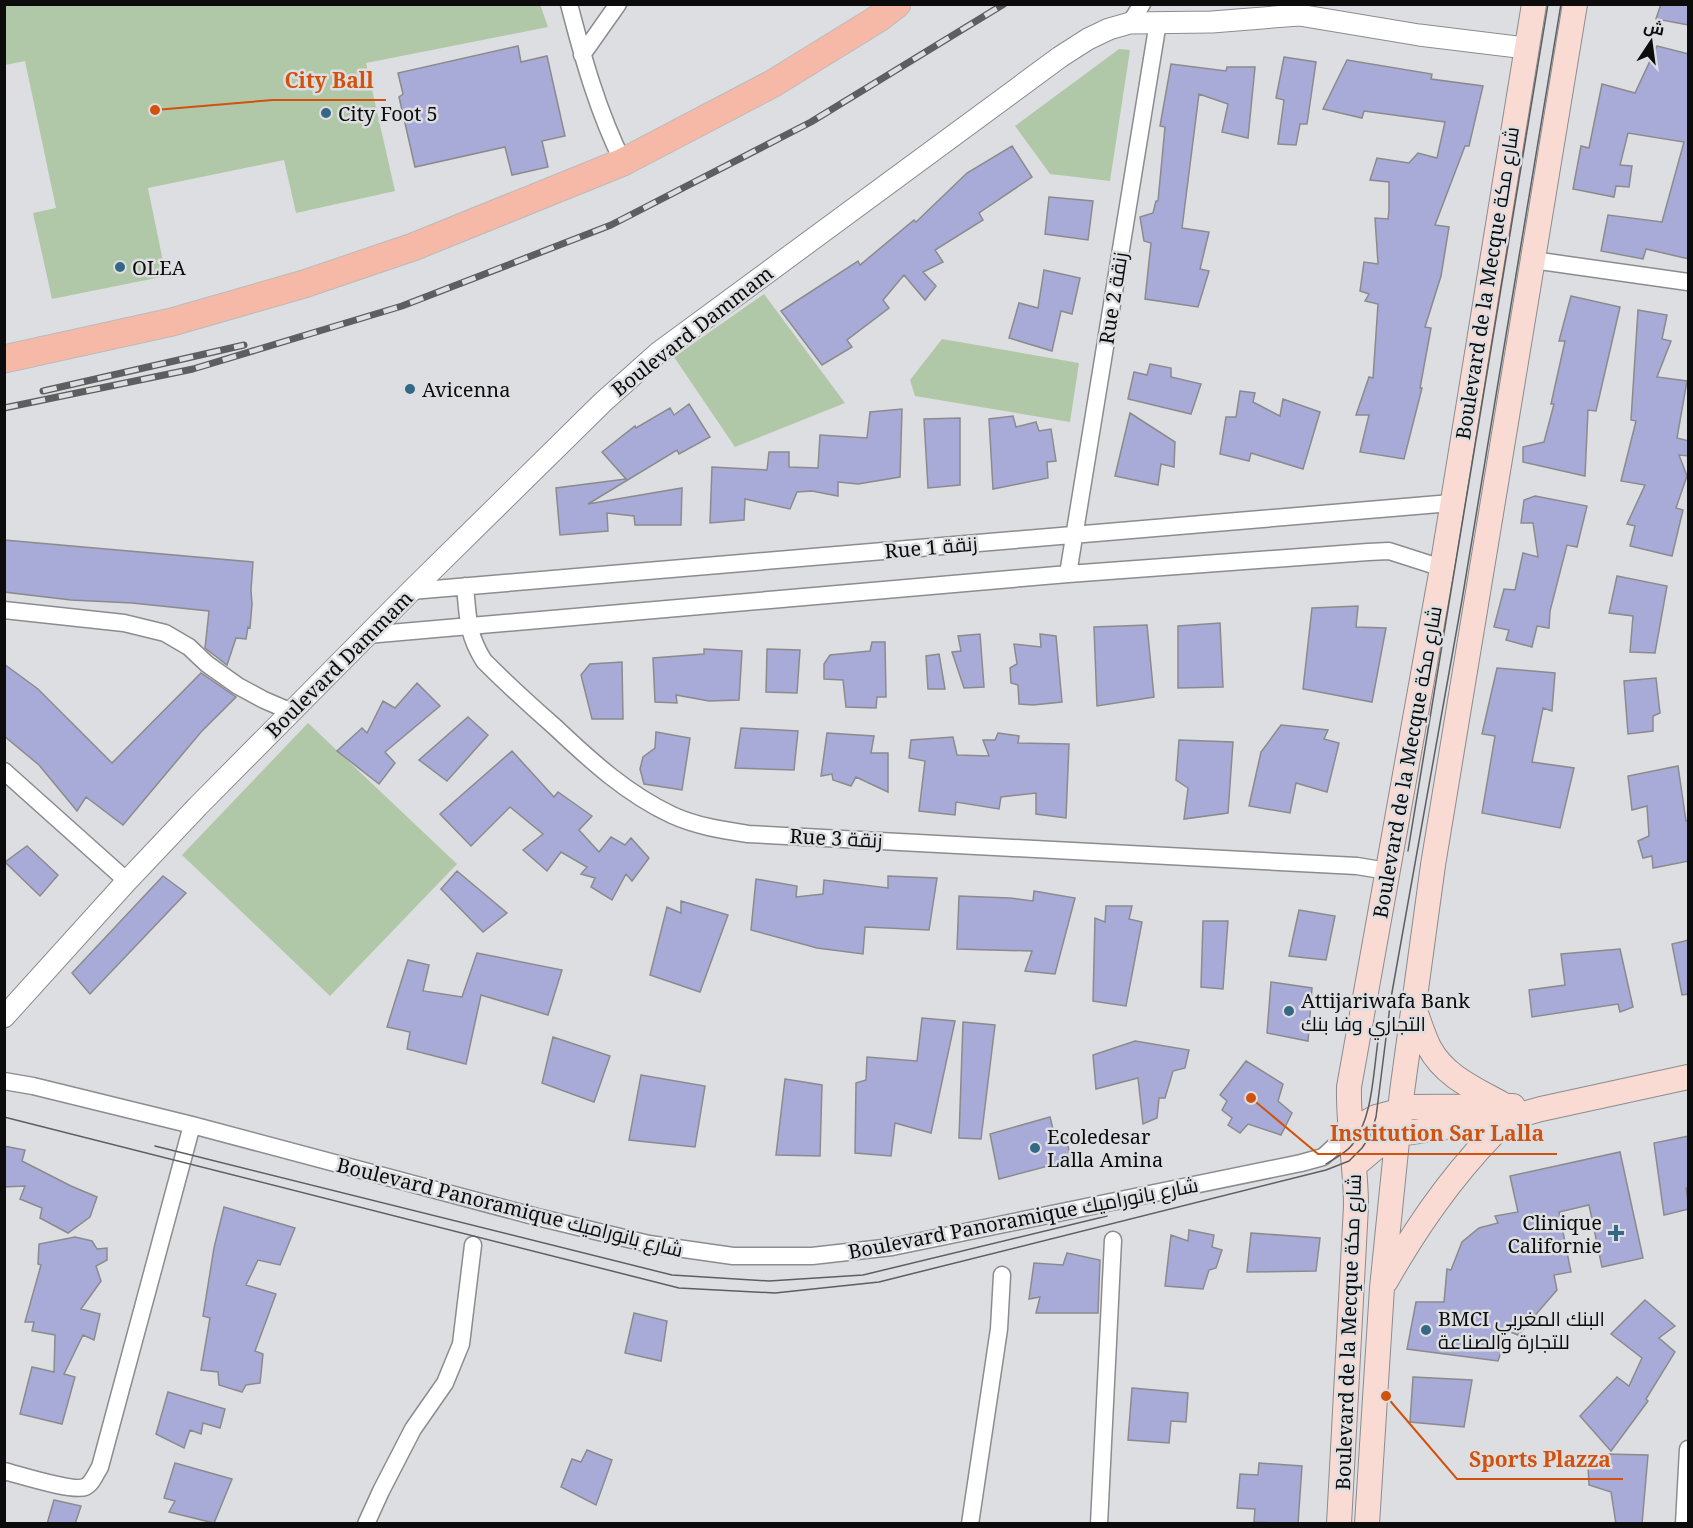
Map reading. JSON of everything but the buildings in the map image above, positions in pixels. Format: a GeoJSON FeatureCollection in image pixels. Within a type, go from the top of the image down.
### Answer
{"type":"FeatureCollection","features":[{"type":"Feature","properties":{"kind":"main road"},"geometry":{"type":"LineString","coordinates":[[4,358],[172,322],[304,284],[413,247],[623,162],[772,84],[879,18],[897,4]]}},
{"type":"Feature","properties":{"kind":"main road","name":"Boulevard de la Mecque شارع مكة"},"geometry":{"type":"LineString","coordinates":[[1339,1524],[1355,1240],[1355,1165],[1350,1132],[1349,1087],[1442,568],[1534,4]]}},
{"type":"Feature","properties":{"kind":"main road","name":"Boulevard de la Mecque شارع مكة"},"geometry":{"type":"LineString","coordinates":[[1367,1524],[1382,1288],[1413,1005],[1435,854],[1575,4]]}},
{"type":"Feature","properties":{"kind":"main road"},"geometry":{"type":"LineString","coordinates":[[1382,1288],[1408,1244],[1507,1112],[1464,1083],[1439,1062],[1430,1048],[1413,1005]]}},
{"type":"Feature","properties":{"kind":"main road","name":"Boulevard Panoramique شارع بانوراميك"},"geometry":{"type":"LineString","coordinates":[[1355,1165],[1374,1149],[1399,1134],[1507,1112],[1541,1109],[1689,1077]]}},
{"type":"Feature","properties":{"kind":"main road","name":"Boulevard Panoramique شارع بانوراميك"},"geometry":{"type":"LineString","coordinates":[[1350,1132],[1376,1117],[1400,1109],[1428,1106],[1507,1112]]}},
{"type":"Feature","properties":{"kind":"street"},"geometry":{"type":"LineString","coordinates":[[569,4],[582,55],[608,132],[623,162]]}},
{"type":"Feature","properties":{"kind":"street"},"geometry":{"type":"LineString","coordinates":[[582,55],[618,4]]}},
{"type":"Feature","properties":{"kind":"street"},"geometry":{"type":"LineString","coordinates":[[1130,23],[1142,4]]}},
{"type":"Feature","properties":{"kind":"street","name":"Boulevard Dammam"},"geometry":{"type":"LineString","coordinates":[[4,1017],[127,881],[367,635],[603,402],[658,353],[1059,57],[1110,28],[1130,23],[1204,22],[1299,15],[1419,35],[1526,48]]}},
{"type":"Feature","properties":{"kind":"street","name":"Rue 2 زنقة"},"geometry":{"type":"LineString","coordinates":[[1068,574],[1158,22]]}},
{"type":"Feature","properties":{"kind":"street"},"geometry":{"type":"LineString","coordinates":[[1533,260],[1689,282]]}},
{"type":"Feature","properties":{"kind":"street","name":"Rue 1 زنقة"},"geometry":{"type":"LineString","coordinates":[[411,591],[1451,503]]}},
{"type":"Feature","properties":{"kind":"street","name":"Rue 1 زنقة"},"geometry":{"type":"LineString","coordinates":[[469,626],[1068,574],[1368,552],[1389,551],[1442,568]]}},
{"type":"Feature","properties":{"kind":"street","name":"Rue 3 زنقة"},"geometry":{"type":"LineString","coordinates":[[465,586],[473,643],[484,661],[591,761],[649,803],[673,815],[709,827],[748,834],[1357,866],[1387,871]]}},
{"type":"Feature","properties":{"kind":"street"},"geometry":{"type":"LineString","coordinates":[[4,610],[124,623],[165,633],[189,647],[207,664],[238,686],[292,712]]}},
{"type":"Feature","properties":{"kind":"street"},"geometry":{"type":"LineString","coordinates":[[367,635],[469,626]]}},
{"type":"Feature","properties":{"kind":"street"},"geometry":{"type":"LineString","coordinates":[[4,771],[127,881]]}},
{"type":"Feature","properties":{"kind":"street","name":"Boulevard Panoramique شارع بانوراميك"},"geometry":{"type":"LineString","coordinates":[[4,1081],[192,1125],[435,1191],[649,1244],[694,1252],[772,1257],[850,1253],[892,1247],[1111,1200],[1301,1163],[1323,1157],[1350,1132]]}},
{"type":"Feature","properties":{"kind":"street"},"geometry":{"type":"LineString","coordinates":[[4,1471],[80,1488],[89,1484],[100,1467],[192,1125]]}},
{"type":"Feature","properties":{"kind":"street"},"geometry":{"type":"LineString","coordinates":[[1099,1524],[1113,1239]]}},
{"type":"Feature","properties":{"kind":"street"},"geometry":{"type":"LineString","coordinates":[[366,1524],[413,1430],[445,1383],[461,1344],[473,1245]]}},
{"type":"Feature","properties":{"kind":"street"},"geometry":{"type":"LineString","coordinates":[[970,1524],[999,1329],[1002,1275]]}},
{"type":"Feature","properties":{"kind":"street"},"geometry":{"type":"LineString","coordinates":[[1684,1524],[1689,1449]]}},
{"type":"Feature","properties":{"kind":"green space"},"geometry":{"type":"Polygon","coordinates":[[[540,4],[548,27],[366,63],[395,191],[296,213],[284,160],[148,188],[166,276],[52,299],[33,213],[56,208],[25,61],[5,65],[5,5],[540,4]]]}},
{"type":"Feature","properties":{"kind":"green space"},"geometry":{"type":"Polygon","coordinates":[[[1119,49],[1130,50],[1110,181],[1050,174],[1015,126],[1119,49]]]}},
{"type":"Feature","properties":{"kind":"green space"},"geometry":{"type":"Polygon","coordinates":[[[764,294],[845,403],[735,447],[674,357],[764,294]]]}},
{"type":"Feature","properties":{"kind":"green space"},"geometry":{"type":"Polygon","coordinates":[[[942,339],[1079,363],[1070,422],[915,396],[910,380],[942,339]]]}},
{"type":"Feature","properties":{"kind":"green space"},"geometry":{"type":"Polygon","coordinates":[[[308,723],[457,864],[330,996],[182,855],[308,723]]]}},
{"type":"Feature","properties":{"kind":"tram line"},"geometry":{"type":"LineString","coordinates":[[1408,851],[1548,4]]}},
{"type":"Feature","properties":{"kind":"tram line"},"geometry":{"type":"LineString","coordinates":[[4,1117],[679,1288],[775,1293],[879,1282],[1326,1170],[1349,1161],[1370,1136],[1376,1117],[1391,998],[1462,600],[1561,4]]}},
{"type":"Feature","properties":{"kind":"tram line"},"geometry":{"type":"LineString","coordinates":[[1326,1164],[1350,1148],[1359,1134],[1371,1095],[1378,1041]]}},
{"type":"Feature","properties":{"kind":"tram line"},"geometry":{"type":"LineString","coordinates":[[155,1146],[672,1275],[769,1281],[863,1275],[1107,1216]]}},
{"type":"Feature","properties":{"kind":"railway"},"geometry":{"type":"LineString","coordinates":[[4,408],[193,369],[402,306],[611,225],[811,122],[1004,4]]}},
{"type":"Feature","properties":{"kind":"railway"},"geometry":{"type":"LineString","coordinates":[[43,391],[244,345]]}},
{"type":"Feature","properties":{"kind":"place","name":"City Ball"},"geometry":{"type":"Point","coordinates":[155,110]}},
{"type":"Feature","properties":{"kind":"place","name":"City Foot 5"},"geometry":{"type":"Point","coordinates":[326,113]}},
{"type":"Feature","properties":{"kind":"place","name":"OLEA"},"geometry":{"type":"Point","coordinates":[120,267]}},
{"type":"Feature","properties":{"kind":"place","name":"Avicenna"},"geometry":{"type":"Point","coordinates":[410,389]}},
{"type":"Feature","properties":{"kind":"place","name":"Attijariwafa Bank التجاري وفا بنك"},"geometry":{"type":"Point","coordinates":[1289,1011]}},
{"type":"Feature","properties":{"kind":"place","name":"Institution Sar Lalla"},"geometry":{"type":"Point","coordinates":[1251,1098]}},
{"type":"Feature","properties":{"kind":"place","name":"Ecoledesar Lalla Amina"},"geometry":{"type":"Point","coordinates":[1035,1148]}},
{"type":"Feature","properties":{"kind":"place","name":"Clinique Californie"},"geometry":{"type":"Point","coordinates":[1616,1233]}},
{"type":"Feature","properties":{"kind":"place","name":"BMCI البنك المغربي للتجارة والصناعة"},"geometry":{"type":"Point","coordinates":[1426,1330]}},
{"type":"Feature","properties":{"kind":"place","name":"Sports Plazza"},"geometry":{"type":"Point","coordinates":[1386,1396]}}]}
